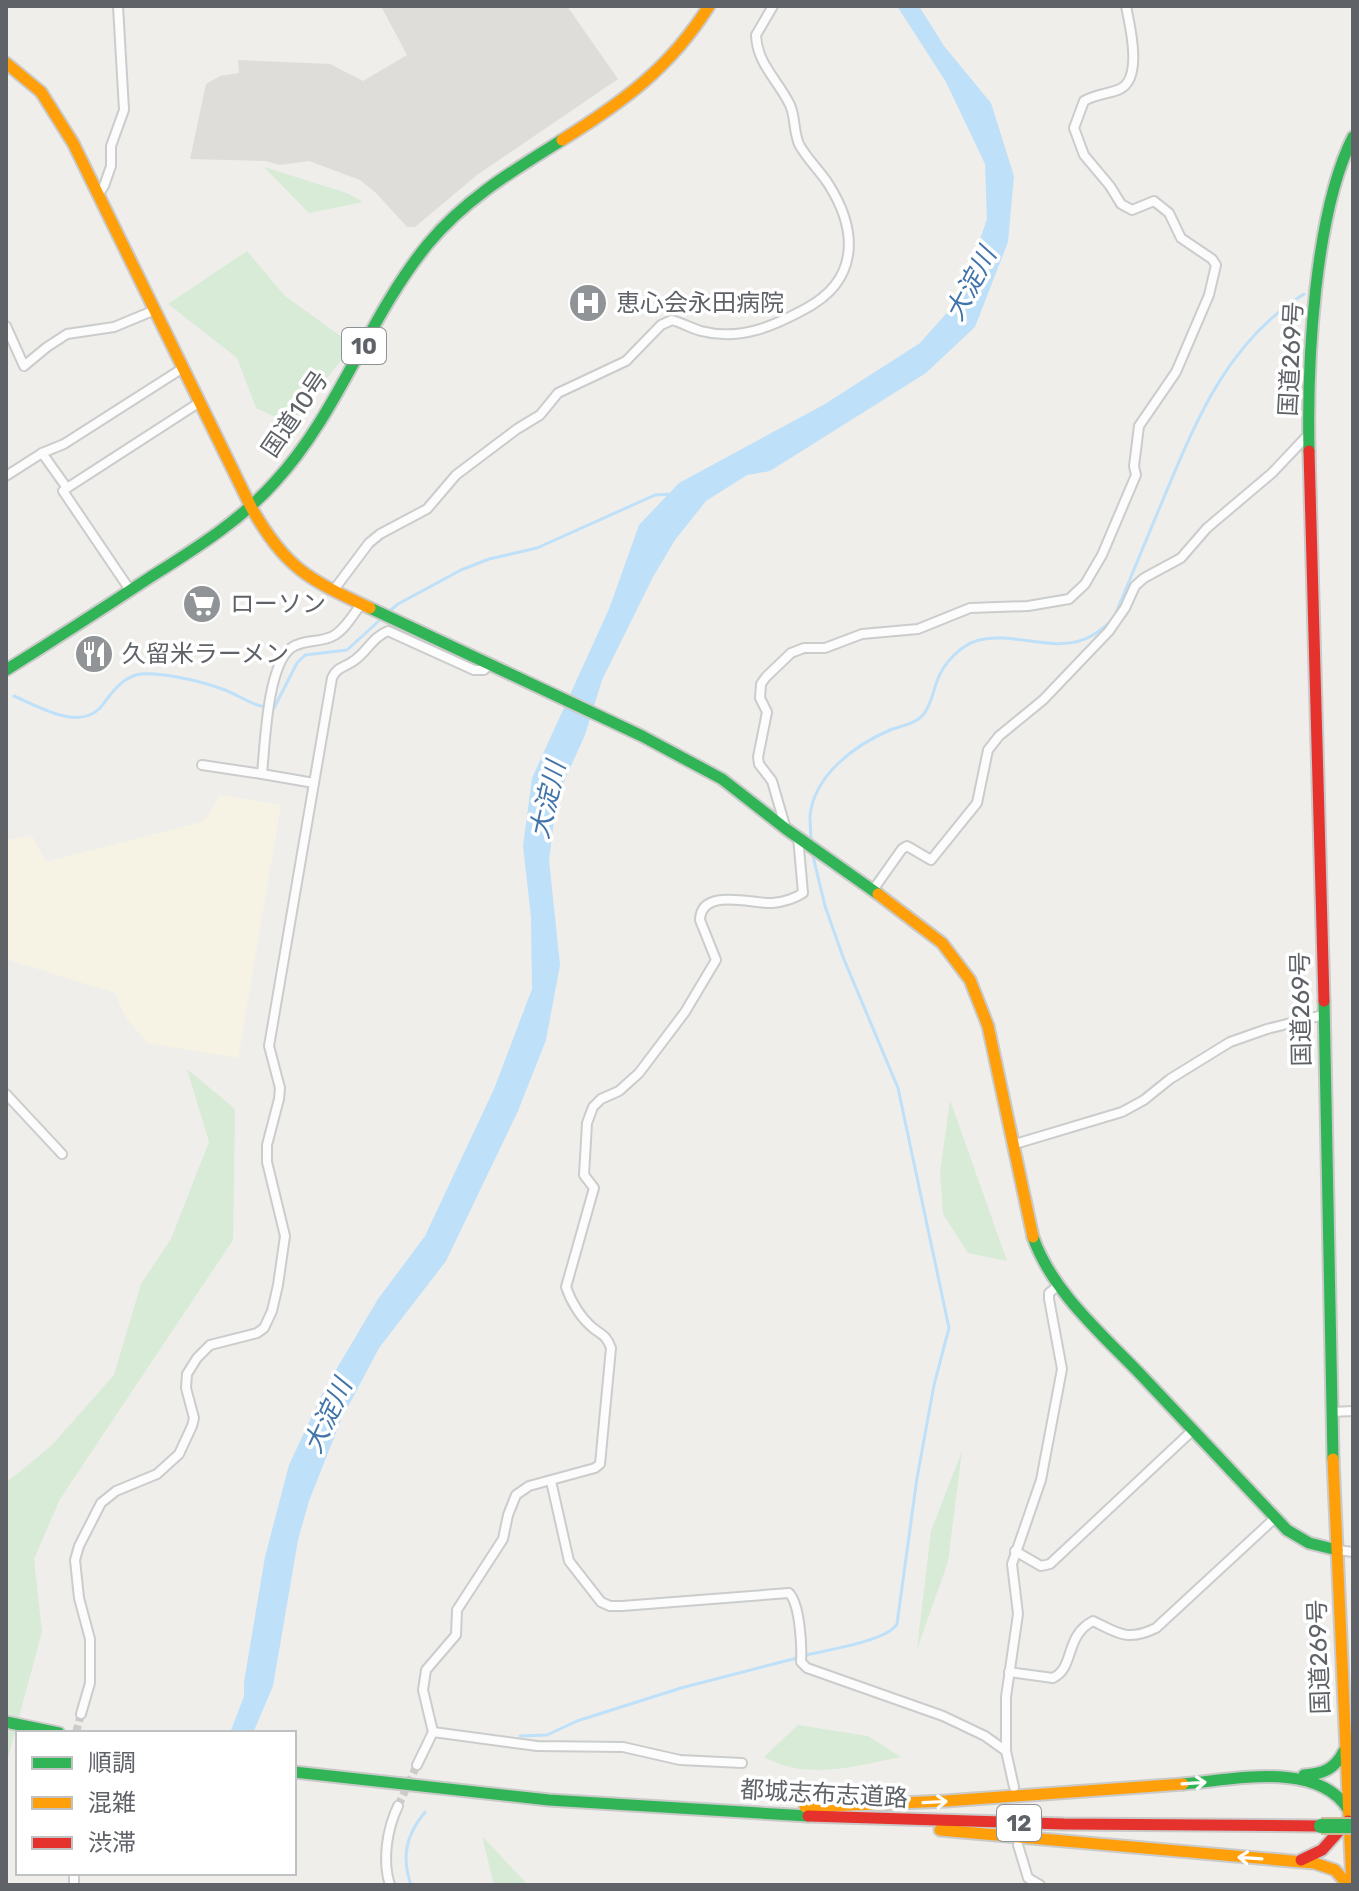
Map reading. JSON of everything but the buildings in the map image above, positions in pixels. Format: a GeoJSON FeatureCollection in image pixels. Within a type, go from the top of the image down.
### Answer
{"type":"FeatureCollection","features":[{"type":"Feature","properties":{"kind":"main road","name":"国道10号"},"geometry":{"type":"LineString","coordinates":[[6,670],[192,550],[251,507],[288,466],[321,420],[399,281],[429,242],[491,187],[646,82],[690,37],[709,6]]}},
{"type":"Feature","properties":{"kind":"main road"},"geometry":{"type":"LineString","coordinates":[[6,63],[41,92],[56,114],[251,507],[288,563],[314,582],[601,716],[722,779],[942,943],[970,980],[988,1026],[1012,1145],[1034,1239],[1043,1262],[1099,1331],[1275,1518],[1299,1539],[1318,1547],[1337,1550]]}},
{"type":"Feature","properties":{"kind":"main road","name":"国道269号"},"geometry":{"type":"LineString","coordinates":[[1351,1883],[1348,1726],[1332,1412],[1309,434],[1314,311],[1338,172],[1353,137]]}},
{"type":"Feature","properties":{"kind":"main road"},"geometry":{"type":"LineString","coordinates":[[6,1722],[49,1731]]}},
{"type":"Feature","properties":{"kind":"main road"},"geometry":{"type":"LineString","coordinates":[[717,1810],[946,1801],[1321,1774],[1349,1754]]}},
{"type":"Feature","properties":{"kind":"main road","name":"都城志布志道路"},"geometry":{"type":"LineString","coordinates":[[296,1772],[393,1785],[853,1818],[1060,1824],[1321,1826],[1351,1814]]}},
{"type":"Feature","properties":{"kind":"main road"},"geometry":{"type":"LineString","coordinates":[[1280,1777],[1305,1779],[1328,1787],[1337,1793],[1351,1814],[1319,1854],[1293,1861]]}},
{"type":"Feature","properties":{"kind":"main road"},"geometry":{"type":"LineString","coordinates":[[717,1810],[1293,1861],[1324,1865],[1351,1883]]}},
{"type":"Feature","properties":{"kind":"street"},"geometry":{"type":"LineString","coordinates":[[98,195],[111,166],[111,146],[124,110],[118,6]]}},
{"type":"Feature","properties":{"kind":"street"},"geometry":{"type":"LineString","coordinates":[[333,591],[369,543],[380,534],[427,509],[456,475],[540,415],[558,393],[626,361],[661,325],[672,320],[700,331],[725,335],[760,330],[822,300],[835,288],[849,256],[849,233],[829,185],[799,144],[791,106],[761,59],[756,35],[773,6]]}},
{"type":"Feature","properties":{"kind":"street"},"geometry":{"type":"LineString","coordinates":[[417,1765],[433,1732],[423,1690],[426,1670],[456,1635],[457,1610],[503,1539],[516,1495],[529,1486],[600,1464],[611,1348],[608,1338],[580,1313],[566,1287],[594,1188],[584,1175],[583,1152],[593,1107],[601,1099],[619,1091],[639,1073],[685,1012],[716,960],[700,920],[704,907],[713,901],[724,900],[776,903],[803,893],[802,839],[772,781],[759,764],[767,712],[760,698],[761,684],[791,653],[804,648],[825,648],[862,634],[918,629],[970,608],[1028,606],[1069,599],[1085,584],[1116,523],[1136,475],[1134,466],[1139,426],[1176,372],[1209,295],[1216,265],[1212,259],[1181,238],[1169,213],[1154,201],[1132,210],[1121,204],[1084,155],[1074,128],[1084,101],[1103,92],[1118,90],[1132,75],[1134,62],[1126,6]]}},
{"type":"Feature","properties":{"kind":"street"},"geometry":{"type":"LineString","coordinates":[[6,326],[24,366],[67,334],[114,327],[155,310]]}},
{"type":"Feature","properties":{"kind":"street"},"geometry":{"type":"LineString","coordinates":[[6,476],[42,453],[64,444],[183,368]]}},
{"type":"Feature","properties":{"kind":"street"},"geometry":{"type":"LineString","coordinates":[[130,590],[63,491],[200,402]]}},
{"type":"Feature","properties":{"kind":"street"},"geometry":{"type":"LineString","coordinates":[[873,890],[907,846],[931,860],[977,803],[988,750],[999,736],[1043,700],[1109,631],[1135,586],[1190,550],[1207,528],[1272,473],[1309,434]]}},
{"type":"Feature","properties":{"kind":"street"},"geometry":{"type":"LineString","coordinates":[[42,453],[67,488]]}},
{"type":"Feature","properties":{"kind":"street"},"geometry":{"type":"LineString","coordinates":[[262,774],[270,696],[284,655],[300,643],[337,634],[363,603]]}},
{"type":"Feature","properties":{"kind":"street"},"geometry":{"type":"LineString","coordinates":[[81,1714],[90,1683],[90,1654],[75,1560],[79,1546],[101,1503],[116,1491],[157,1474],[179,1454],[190,1434],[194,1418],[186,1388],[187,1374],[210,1345],[257,1333],[264,1328],[278,1285],[285,1236],[266,1154],[280,1088],[269,1046],[335,670],[355,661],[380,634],[394,633],[474,670],[484,670],[490,664]]}},
{"type":"Feature","properties":{"kind":"street"},"geometry":{"type":"LineString","coordinates":[[202,765],[314,783]]}},
{"type":"Feature","properties":{"kind":"street"},"geometry":{"type":"LineString","coordinates":[[1012,1145],[1122,1112],[1230,1042],[1323,1015]]}},
{"type":"Feature","properties":{"kind":"street"},"geometry":{"type":"LineString","coordinates":[[6,1094],[62,1154]]}},
{"type":"Feature","properties":{"kind":"street"},"geometry":{"type":"LineString","coordinates":[[1014,1787],[1006,1751],[1006,1697],[1018,1614],[1012,1564],[1041,1480],[1062,1369],[1049,1299],[1049,1293],[1059,1285]]}},
{"type":"Feature","properties":{"kind":"street"},"geometry":{"type":"LineString","coordinates":[[1332,1412],[1353,1411]]}},
{"type":"Feature","properties":{"kind":"street"},"geometry":{"type":"LineString","coordinates":[[1015,1551],[1041,1566],[1050,1564],[1193,1430]]}},
{"type":"Feature","properties":{"kind":"street"},"geometry":{"type":"LineString","coordinates":[[551,1481],[569,1561],[601,1602],[622,1606],[789,1593],[795,1599],[802,1641],[801,1662],[807,1668],[943,1716],[985,1736],[1006,1751]]}},
{"type":"Feature","properties":{"kind":"street"},"geometry":{"type":"LineString","coordinates":[[1009,1672],[1053,1678],[1059,1675],[1074,1638],[1093,1621],[1120,1635],[1135,1635],[1156,1628],[1275,1518]]}},
{"type":"Feature","properties":{"kind":"street"},"geometry":{"type":"LineString","coordinates":[[1337,1550],[1353,1552]]}},
{"type":"Feature","properties":{"kind":"street"},"geometry":{"type":"LineString","coordinates":[[433,1732],[537,1746],[623,1747],[680,1760],[742,1763]]}},
{"type":"Feature","properties":{"kind":"street"},"geometry":{"type":"LineString","coordinates":[[390,1885],[387,1870],[389,1824],[398,1806]]}},
{"type":"Feature","properties":{"kind":"street"},"geometry":{"type":"LineString","coordinates":[[1018,1845],[1028,1878],[1040,1885]]}},
{"type":"Feature","properties":{"kind":"shaded area"},"geometry":{"type":"Polygon","coordinates":[[[567,6],[618,79],[477,175],[415,227],[407,227],[360,180],[309,161],[280,165],[266,161],[190,159],[206,84],[220,76],[239,73],[238,60],[330,64],[363,81],[407,55],[382,8],[567,6]]]}},
{"type":"Feature","properties":{"kind":"shaded area"},"geometry":{"type":"Polygon","coordinates":[[[220,795],[281,805],[238,1058],[147,1043],[125,1016],[115,993],[6,959],[6,840],[32,836],[46,862],[201,822],[209,815],[220,795]]]}},
{"type":"Feature","properties":{"kind":"green space"},"geometry":{"type":"Polygon","coordinates":[[[264,167],[347,193],[363,202],[309,213],[264,167]]]}},
{"type":"Feature","properties":{"kind":"green space"},"geometry":{"type":"Polygon","coordinates":[[[247,251],[285,296],[342,337],[343,358],[290,424],[256,408],[237,358],[168,304],[247,251]]]}},
{"type":"Feature","properties":{"kind":"green space"},"geometry":{"type":"Polygon","coordinates":[[[187,1069],[235,1109],[233,1240],[60,1499],[34,1559],[42,1632],[6,1765],[6,1483],[52,1445],[114,1375],[141,1284],[171,1239],[209,1142],[187,1069]]]}},
{"type":"Feature","properties":{"kind":"green space"},"geometry":{"type":"Polygon","coordinates":[[[950,1100],[1007,1261],[968,1253],[943,1214],[940,1173],[950,1100]]]}},
{"type":"Feature","properties":{"kind":"green space"},"geometry":{"type":"Polygon","coordinates":[[[962,1451],[948,1562],[917,1649],[931,1531],[962,1451]]]}},
{"type":"Feature","properties":{"kind":"green space"},"geometry":{"type":"Polygon","coordinates":[[[798,1725],[868,1736],[901,1757],[814,1770],[780,1764],[764,1757],[798,1725]]]}},
{"type":"Feature","properties":{"kind":"green space"},"geometry":{"type":"Polygon","coordinates":[[[482,1836],[528,1885],[494,1885],[482,1836]]]}},
{"type":"Feature","properties":{"kind":"water","name":"大淀川"},"geometry":{"type":"Polygon","coordinates":[[[897,6],[919,6],[944,46],[991,103],[1014,176],[1008,242],[975,327],[926,373],[770,471],[747,475],[706,501],[675,540],[653,577],[602,680],[585,735],[557,797],[549,860],[560,965],[546,1040],[518,1111],[446,1261],[379,1348],[341,1420],[309,1501],[298,1540],[273,1686],[254,1731],[231,1731],[244,1696],[265,1557],[289,1465],[324,1390],[378,1299],[425,1236],[494,1089],[532,989],[531,917],[523,846],[532,778],[609,609],[639,525],[679,483],[825,404],[920,343],[960,298],[987,219],[985,164],[946,82],[897,6]]]}},
{"type":"Feature","properties":{"kind":"waterway"},"geometry":{"type":"LineString","coordinates":[[811,841],[813,801],[828,775],[863,744],[920,718],[930,703],[940,675],[959,651],[972,642],[993,638],[1052,643],[1080,641],[1113,620],[1188,442],[1216,386],[1254,336],[1304,294]]}},
{"type":"Feature","properties":{"kind":"waterway"},"geometry":{"type":"LineString","coordinates":[[386,614],[398,604],[461,570],[489,559],[537,548],[655,495],[672,494]]}},
{"type":"Feature","properties":{"kind":"waterway"},"geometry":{"type":"LineString","coordinates":[[14,696],[61,715],[85,717],[95,712],[126,680],[136,675],[155,674],[204,683],[260,706],[274,708],[297,663],[305,655],[347,650],[381,619]]}},
{"type":"Feature","properties":{"kind":"waterway"},"geometry":{"type":"LineString","coordinates":[[806,1655],[869,1640],[897,1624],[917,1478],[934,1385],[949,1328],[898,1088],[843,957],[825,906],[812,852]]}},
{"type":"Feature","properties":{"kind":"waterway"},"geometry":{"type":"LineString","coordinates":[[520,1736],[547,1735],[577,1721],[681,1688],[797,1658]]}},
{"type":"Feature","properties":{"kind":"waterway"},"geometry":{"type":"LineString","coordinates":[[411,1885],[406,1865],[407,1847],[413,1829],[425,1812]]}},
{"type":"Feature","properties":{"kind":"tunnel"},"geometry":{"type":"LineString","coordinates":[[77,1731],[81,1714]]}},
{"type":"Feature","properties":{"kind":"tunnel"},"geometry":{"type":"LineString","coordinates":[[398,1806],[417,1765]]}},
{"type":"Feature","properties":{"kind":"tunnel"},"geometry":{"type":"LineString","coordinates":[[1014,1794],[1017,1824]]}},
{"type":"Feature","properties":{"kind":"traffic: fast"},"geometry":{"type":"LineString","coordinates":[[1309,451],[1312,334],[1321,247],[1329,206],[1353,137]]}},
{"type":"Feature","properties":{"kind":"traffic: fast"},"geometry":{"type":"LineString","coordinates":[[6,670],[199,546],[260,497],[297,456],[317,426],[388,302],[428,244],[474,199],[562,140]]}},
{"type":"Feature","properties":{"kind":"traffic: fast"},"geometry":{"type":"LineString","coordinates":[[370,608],[642,736],[722,779],[878,894]]}},
{"type":"Feature","properties":{"kind":"traffic: fast"},"geometry":{"type":"LineString","coordinates":[[1324,1001],[1333,1459]]}},
{"type":"Feature","properties":{"kind":"traffic: fast"},"geometry":{"type":"LineString","coordinates":[[1033,1237],[1053,1276],[1080,1312],[1287,1530],[1309,1543],[1337,1550]]}},
{"type":"Feature","properties":{"kind":"traffic: fast"},"geometry":{"type":"LineString","coordinates":[[6,1722],[49,1731]]}},
{"type":"Feature","properties":{"kind":"traffic: fast"},"geometry":{"type":"LineString","coordinates":[[1304,1775],[1328,1769],[1344,1751]]}},
{"type":"Feature","properties":{"kind":"traffic: fast"},"geometry":{"type":"LineString","coordinates":[[296,1772],[549,1800],[808,1816]]}},
{"type":"Feature","properties":{"kind":"traffic: fast"},"geometry":{"type":"LineString","coordinates":[[1183,1784],[1249,1777],[1295,1779],[1316,1784],[1334,1794],[1348,1809]]}},
{"type":"Feature","properties":{"kind":"traffic: fast"},"geometry":{"type":"LineString","coordinates":[[1321,1826],[1353,1826]]}},
{"type":"Feature","properties":{"kind":"traffic: slow"},"geometry":{"type":"LineString","coordinates":[[562,140],[644,82],[678,48],[709,6]]}},
{"type":"Feature","properties":{"kind":"traffic: slow"},"geometry":{"type":"LineString","coordinates":[[6,63],[41,92],[73,143],[264,528],[300,570],[370,608]]}},
{"type":"Feature","properties":{"kind":"traffic: slow"},"geometry":{"type":"LineString","coordinates":[[878,894],[942,943],[970,980],[988,1026],[1033,1237]]}},
{"type":"Feature","properties":{"kind":"traffic: slow"},"geometry":{"type":"LineString","coordinates":[[1333,1459],[1352,1885]]}},
{"type":"Feature","properties":{"kind":"traffic: slow"},"geometry":{"type":"LineString","coordinates":[[805,1807],[946,1801],[1183,1784]]}},
{"type":"Feature","properties":{"kind":"traffic: slow"},"geometry":{"type":"LineString","coordinates":[[940,1830],[1314,1863],[1335,1870],[1348,1885]]}},
{"type":"Feature","properties":{"kind":"traffic: jam"},"geometry":{"type":"LineString","coordinates":[[1309,451],[1324,1001]]}},
{"type":"Feature","properties":{"kind":"traffic: jam"},"geometry":{"type":"LineString","coordinates":[[808,1816],[1064,1824],[1321,1826]]}},
{"type":"Feature","properties":{"kind":"traffic: jam"},"geometry":{"type":"LineString","coordinates":[[1301,1860],[1322,1850],[1348,1821]]}},
{"type":"Feature","properties":{"kind":"place","name":"恵心会永田病院"},"geometry":{"type":"Point","coordinates":[588,303]}},
{"type":"Feature","properties":{"kind":"place","name":"ローソン"},"geometry":{"type":"Point","coordinates":[202,604]}},
{"type":"Feature","properties":{"kind":"place","name":"久留米ラーメン"},"geometry":{"type":"Point","coordinates":[94,654]}}]}
